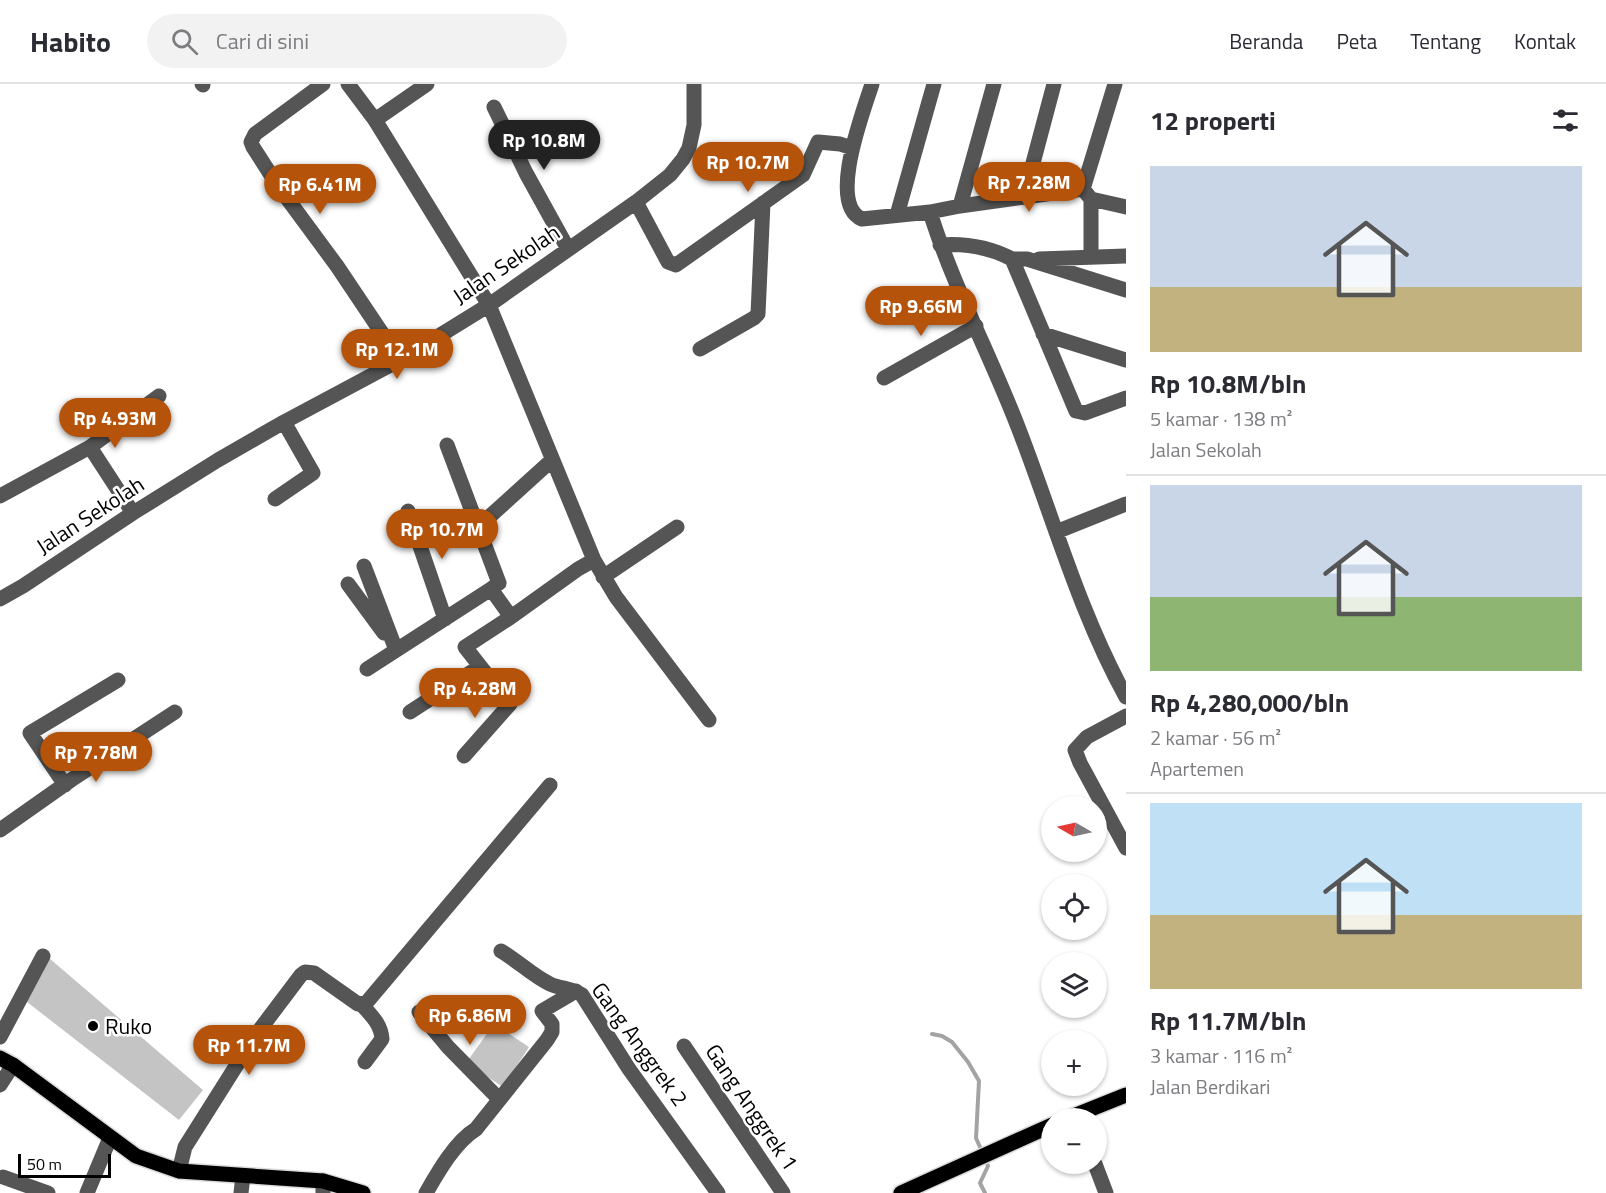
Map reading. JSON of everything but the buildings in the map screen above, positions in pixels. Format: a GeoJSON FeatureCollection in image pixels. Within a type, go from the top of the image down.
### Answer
{"type":"FeatureCollection","features":[{"type":"Feature","properties":{"kind":"main road"},"geometry":{"type":"LineString","coordinates":[[7,1061],[136,1155],[179,1171],[243,1176],[363,1193]]}},
{"type":"Feature","properties":{"kind":"main road"},"geometry":{"type":"LineString","coordinates":[[1095,1108],[1126,1095]]}},
{"type":"Feature","properties":{"kind":"main road"},"geometry":{"type":"LineString","coordinates":[[901,1193],[1041,1130]]}},
{"type":"Feature","properties":{"kind":"street"},"geometry":{"type":"LineString","coordinates":[[323,84],[255,134],[251,142],[278,186],[338,266],[400,360]]}},
{"type":"Feature","properties":{"kind":"street"},"geometry":{"type":"LineString","coordinates":[[348,84],[375,120],[489,305],[552,460],[603,577],[709,720]]}},
{"type":"Feature","properties":{"kind":"street"},"geometry":{"type":"LineString","coordinates":[[375,120],[427,84]]}},
{"type":"Feature","properties":{"kind":"street","name":"Jalan Sekolah"},"geometry":{"type":"LineString","coordinates":[[0,599],[133,513],[284,422],[400,360],[489,305],[636,202],[670,175],[689,148],[694,124],[694,84]]}},
{"type":"Feature","properties":{"kind":"street"},"geometry":{"type":"LineString","coordinates":[[872,84],[852,148],[846,184],[853,212],[857,217],[862,219],[930,212],[1024,197],[1087,194],[1126,207]]}},
{"type":"Feature","properties":{"kind":"street"},"geometry":{"type":"LineString","coordinates":[[897,215],[934,84]]}},
{"type":"Feature","properties":{"kind":"street"},"geometry":{"type":"LineString","coordinates":[[960,206],[994,84]]}},
{"type":"Feature","properties":{"kind":"street"},"geometry":{"type":"LineString","coordinates":[[1024,197],[1054,84]]}},
{"type":"Feature","properties":{"kind":"street"},"geometry":{"type":"LineString","coordinates":[[1091,257],[1087,194],[1115,84]]}},
{"type":"Feature","properties":{"kind":"street"},"geometry":{"type":"LineString","coordinates":[[494,107],[526,173],[568,249]]}},
{"type":"Feature","properties":{"kind":"street"},"geometry":{"type":"LineString","coordinates":[[636,202],[668,262],[673,265],[803,175],[818,142],[840,144],[852,148]]}},
{"type":"Feature","properties":{"kind":"street"},"geometry":{"type":"LineString","coordinates":[[700,349],[758,314],[763,203]]}},
{"type":"Feature","properties":{"kind":"street"},"geometry":{"type":"LineString","coordinates":[[930,212],[940,245],[1017,424],[1096,635],[1126,697]]}},
{"type":"Feature","properties":{"kind":"street"},"geometry":{"type":"LineString","coordinates":[[940,245],[965,244],[996,250],[1019,259],[1126,290]]}},
{"type":"Feature","properties":{"kind":"street"},"geometry":{"type":"LineString","coordinates":[[1019,259],[1126,256]]}},
{"type":"Feature","properties":{"kind":"street"},"geometry":{"type":"LineString","coordinates":[[1019,259],[1043,334],[1076,411],[1085,413],[1126,398]]}},
{"type":"Feature","properties":{"kind":"street"},"geometry":{"type":"LineString","coordinates":[[884,378],[975,326]]}},
{"type":"Feature","properties":{"kind":"street"},"geometry":{"type":"LineString","coordinates":[[1043,334],[1126,360]]}},
{"type":"Feature","properties":{"kind":"street"},"geometry":{"type":"LineString","coordinates":[[0,496],[90,447],[159,396]]}},
{"type":"Feature","properties":{"kind":"street"},"geometry":{"type":"LineString","coordinates":[[275,499],[313,473],[284,422]]}},
{"type":"Feature","properties":{"kind":"street"},"geometry":{"type":"LineString","coordinates":[[367,669],[499,583],[447,445]]}},
{"type":"Feature","properties":{"kind":"street"},"geometry":{"type":"LineString","coordinates":[[90,447],[133,513]]}},
{"type":"Feature","properties":{"kind":"street"},"geometry":{"type":"LineString","coordinates":[[478,527],[552,460]]}},
{"type":"Feature","properties":{"kind":"street"},"geometry":{"type":"LineString","coordinates":[[1056,532],[1126,504]]}},
{"type":"Feature","properties":{"kind":"street"},"geometry":{"type":"LineString","coordinates":[[408,511],[445,619]]}},
{"type":"Feature","properties":{"kind":"street"},"geometry":{"type":"LineString","coordinates":[[603,577],[677,527]]}},
{"type":"Feature","properties":{"kind":"street"},"geometry":{"type":"LineString","coordinates":[[464,756],[510,704],[465,647],[578,568],[594,560]]}},
{"type":"Feature","properties":{"kind":"street"},"geometry":{"type":"LineString","coordinates":[[364,566],[396,650]]}},
{"type":"Feature","properties":{"kind":"street"},"geometry":{"type":"LineString","coordinates":[[348,584],[396,650]]}},
{"type":"Feature","properties":{"kind":"street"},"geometry":{"type":"LineString","coordinates":[[491,589],[511,617]]}},
{"type":"Feature","properties":{"kind":"street"},"geometry":{"type":"LineString","coordinates":[[410,711],[479,667]]}},
{"type":"Feature","properties":{"kind":"street"},"geometry":{"type":"LineString","coordinates":[[64,785],[30,733],[118,680]]}},
{"type":"Feature","properties":{"kind":"street"},"geometry":{"type":"LineString","coordinates":[[0,829],[175,712]]}},
{"type":"Feature","properties":{"kind":"street"},"geometry":{"type":"LineString","coordinates":[[1126,716],[1087,737],[1075,750],[1126,848]]}},
{"type":"Feature","properties":{"kind":"street"},"geometry":{"type":"LineString","coordinates":[[362,1005],[376,992],[550,785]]}},
{"type":"Feature","properties":{"kind":"street","name":"Gang Anggrek 2"},"geometry":{"type":"LineString","coordinates":[[501,951],[548,983],[582,995],[629,1069],[718,1193]]}},
{"type":"Feature","properties":{"kind":"street"},"geometry":{"type":"LineString","coordinates":[[0,1036],[44,956]]}},
{"type":"Feature","properties":{"kind":"street"},"geometry":{"type":"LineString","coordinates":[[179,1171],[185,1147],[255,1036],[305,972],[314,973],[362,1005],[379,1025],[382,1039],[365,1062]]}},
{"type":"Feature","properties":{"kind":"street"},"geometry":{"type":"LineString","coordinates":[[426,1193],[438,1172],[465,1136],[476,1129],[552,1032],[552,1024],[542,1011],[576,991]]}},
{"type":"Feature","properties":{"kind":"street"},"geometry":{"type":"LineString","coordinates":[[419,1012],[448,1047],[499,1099]]}},
{"type":"Feature","properties":{"kind":"street","name":"Gang Anggrek 1"},"geometry":{"type":"LineString","coordinates":[[684,1046],[783,1193]]}},
{"type":"Feature","properties":{"kind":"street"},"geometry":{"type":"LineString","coordinates":[[0,1085],[7,1061]]}},
{"type":"Feature","properties":{"kind":"street"},"geometry":{"type":"LineString","coordinates":[[87,1193],[110,1138]]}},
{"type":"Feature","properties":{"kind":"street"},"geometry":{"type":"LineString","coordinates":[[1099,1174],[1106,1193]]}},
{"type":"Feature","properties":{"kind":"street"},"geometry":{"type":"LineString","coordinates":[[241,1193],[243,1176]]}},
{"type":"Feature","properties":{"kind":"street"},"geometry":{"type":"LineString","coordinates":[[3,1177],[48,1193]]}},
{"type":"Feature","properties":{"kind":"waterway"},"geometry":{"type":"LineString","coordinates":[[932,1034],[942,1036],[952,1042],[979,1081],[976,1138],[983,1154]]}},
{"type":"Feature","properties":{"kind":"waterway"},"geometry":{"type":"LineString","coordinates":[[985,1193],[980,1183],[988,1166],[986,1161]]}},
{"type":"Feature","properties":{"kind":"place","name":"Ruko"},"geometry":{"type":"Point","coordinates":[93,1026]}}]}
